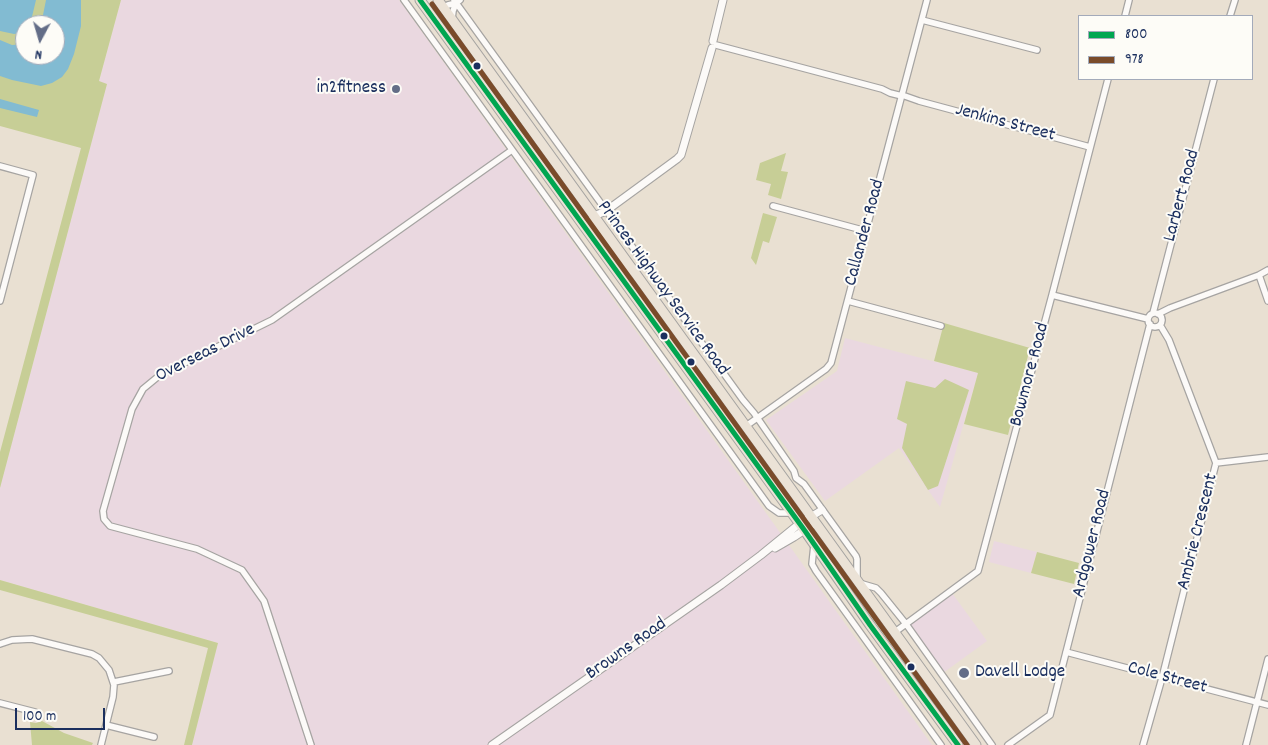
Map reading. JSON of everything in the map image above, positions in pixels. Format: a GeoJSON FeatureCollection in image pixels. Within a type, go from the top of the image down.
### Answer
{"type":"FeatureCollection","features":[{"type":"Feature","properties":{"kind":"highway"},"geometry":{"type":"LineString","coordinates":[[420,0],[958,745]]}},
{"type":"Feature","properties":{"kind":"highway"},"geometry":{"type":"LineString","coordinates":[[438,0],[976,745]]}},
{"type":"Feature","properties":{"kind":"highway"},"geometry":{"type":"LineString","coordinates":[[434,20],[444,8]]}},
{"type":"Feature","properties":{"kind":"highway"},"geometry":{"type":"LineString","coordinates":[[594,216],[591,224],[592,228],[624,272],[638,302]]}},
{"type":"Feature","properties":{"kind":"highway"},"geometry":{"type":"LineString","coordinates":[[870,625],[882,616]]}},
{"type":"Feature","properties":{"kind":"highway"},"geometry":{"type":"LineString","coordinates":[[882,640],[895,632]]}},
{"type":"Feature","properties":{"kind":"street"},"geometry":{"type":"LineString","coordinates":[[404,0],[769,506],[779,513],[791,513]]}},
{"type":"Feature","properties":{"kind":"street"},"geometry":{"type":"LineString","coordinates":[[594,216],[606,211],[681,155],[714,44],[723,0]]}},
{"type":"Feature","properties":{"kind":"street","name":"Callander Road"},"geometry":{"type":"LineString","coordinates":[[746,426],[830,365],[927,0]]}},
{"type":"Feature","properties":{"kind":"street"},"geometry":{"type":"LineString","coordinates":[[1125,15],[1129,0]]}},
{"type":"Feature","properties":{"kind":"street"},"geometry":{"type":"LineString","coordinates":[[1230,15],[1235,0]]}},
{"type":"Feature","properties":{"kind":"street"},"geometry":{"type":"LineString","coordinates":[[444,8],[457,1]]}},
{"type":"Feature","properties":{"kind":"street"},"geometry":{"type":"LineString","coordinates":[[452,19],[452,11],[457,1]]}},
{"type":"Feature","properties":{"kind":"street","name":"Princes Highway Service Road"},"geometry":{"type":"LineString","coordinates":[[457,1],[606,211],[757,418],[794,471],[796,478],[804,484],[856,556],[858,582]]}},
{"type":"Feature","properties":{"kind":"street"},"geometry":{"type":"LineString","coordinates":[[922,20],[1037,50]]}},
{"type":"Feature","properties":{"kind":"street","name":"Jenkins Street"},"geometry":{"type":"LineString","coordinates":[[714,44],[882,89],[902,96],[909,101],[919,101],[1090,147]]}},
{"type":"Feature","properties":{"kind":"street","name":"Bowmore Road"},"geometry":{"type":"LineString","coordinates":[[895,632],[978,571],[1108,80]]}},
{"type":"Feature","properties":{"kind":"street","name":"Larbert Road"},"geometry":{"type":"LineString","coordinates":[[1156,314],[1157,296],[1214,80]]}},
{"type":"Feature","properties":{"kind":"street","name":"Overseas Drive"},"geometry":{"type":"LineString","coordinates":[[311,745],[264,601],[242,570],[197,549],[110,526],[104,519],[103,511],[132,409],[143,388],[160,374],[272,320],[512,150]]}},
{"type":"Feature","properties":{"kind":"street"},"geometry":{"type":"LineString","coordinates":[[0,166],[33,175],[0,300]]}},
{"type":"Feature","properties":{"kind":"street"},"geometry":{"type":"LineString","coordinates":[[773,206],[866,231]]}},
{"type":"Feature","properties":{"kind":"street"},"geometry":{"type":"LineString","coordinates":[[603,228],[603,219],[606,211]]}},
{"type":"Feature","properties":{"kind":"street"},"geometry":{"type":"LineString","coordinates":[[1149,322],[1150,316],[1268,270]]}},
{"type":"Feature","properties":{"kind":"street"},"geometry":{"type":"LineString","coordinates":[[1259,275],[1268,301]]}},
{"type":"Feature","properties":{"kind":"street"},"geometry":{"type":"LineString","coordinates":[[1052,295],[1149,322],[1156,327],[1160,325],[1162,319],[1156,314]]}},
{"type":"Feature","properties":{"kind":"street"},"geometry":{"type":"LineString","coordinates":[[848,301],[942,326]]}},
{"type":"Feature","properties":{"kind":"street","name":"Ardgower Road"},"geometry":{"type":"LineString","coordinates":[[1008,745],[1050,715],[1149,322]]}},
{"type":"Feature","properties":{"kind":"street","name":"Ambrie Crescent"},"geometry":{"type":"LineString","coordinates":[[1143,745],[1162,678],[1216,463],[1170,340],[1160,325]]}},
{"type":"Feature","properties":{"kind":"street"},"geometry":{"type":"LineString","coordinates":[[1216,463],[1268,457]]}},
{"type":"Feature","properties":{"kind":"street","name":"Browns Road"},"geometry":{"type":"LineString","coordinates":[[492,745],[813,520],[822,510]]}},
{"type":"Feature","properties":{"kind":"street"},"geometry":{"type":"LineString","coordinates":[[814,545],[812,564],[816,571],[941,745]]}},
{"type":"Feature","properties":{"kind":"street"},"geometry":{"type":"LineString","coordinates":[[858,582],[876,588],[879,591],[906,624],[992,745]]}},
{"type":"Feature","properties":{"kind":"street"},"geometry":{"type":"LineString","coordinates":[[0,644],[12,640],[32,639],[92,654],[99,658],[114,682],[113,698],[101,745]]}},
{"type":"Feature","properties":{"kind":"street","name":"Cole Street"},"geometry":{"type":"LineString","coordinates":[[1066,652],[1268,705]]}},
{"type":"Feature","properties":{"kind":"street"},"geometry":{"type":"LineString","coordinates":[[1246,745],[1268,660]]}},
{"type":"Feature","properties":{"kind":"street"},"geometry":{"type":"LineString","coordinates":[[114,682],[169,671]]}},
{"type":"Feature","properties":{"kind":"street"},"geometry":{"type":"LineString","coordinates":[[0,703],[35,712]]}},
{"type":"Feature","properties":{"kind":"street"},"geometry":{"type":"LineString","coordinates":[[106,725],[154,737]]}},
{"type":"Feature","properties":{"kind":"shaded area"},"geometry":{"type":"Polygon","coordinates":[[[121,0],[399,0],[932,745],[192,745],[218,643],[0,580],[0,488],[107,84],[99,82],[121,0]]]}},
{"type":"Feature","properties":{"kind":"shaded area"},"geometry":{"type":"Polygon","coordinates":[[[845,338],[978,373],[940,507],[899,448],[825,501],[766,420],[837,371],[845,338]]]}},
{"type":"Feature","properties":{"kind":"shaded area"},"geometry":{"type":"Polygon","coordinates":[[[994,541],[1037,552],[1031,573],[989,562],[994,541]]]}},
{"type":"Feature","properties":{"kind":"shaded area"},"geometry":{"type":"Polygon","coordinates":[[[952,593],[987,641],[943,673],[911,627],[911,624],[952,593]]]}},
{"type":"Feature","properties":{"kind":"green space"},"geometry":{"type":"Polygon","coordinates":[[[0,0],[121,0],[99,81],[107,84],[0,488],[0,452],[81,148],[0,126],[0,0]]]}},
{"type":"Feature","properties":{"kind":"green space"},"geometry":{"type":"Polygon","coordinates":[[[786,153],[781,171],[788,172],[781,199],[768,195],[771,184],[756,180],[760,163],[786,153]]]}},
{"type":"Feature","properties":{"kind":"green space"},"geometry":{"type":"Polygon","coordinates":[[[763,213],[777,217],[769,243],[763,241],[756,265],[751,258],[763,213]]]}},
{"type":"Feature","properties":{"kind":"green space"},"geometry":{"type":"Polygon","coordinates":[[[944,323],[1030,348],[1008,435],[964,424],[978,373],[934,361],[944,323]]]}},
{"type":"Feature","properties":{"kind":"green space"},"geometry":{"type":"Polygon","coordinates":[[[945,379],[969,390],[938,486],[928,490],[902,448],[907,424],[897,419],[906,381],[935,388],[945,379]]]}},
{"type":"Feature","properties":{"kind":"green space"},"geometry":{"type":"Polygon","coordinates":[[[1037,552],[1079,563],[1074,584],[1031,573],[1037,552]]]}},
{"type":"Feature","properties":{"kind":"green space"},"geometry":{"type":"Polygon","coordinates":[[[0,580],[218,643],[192,745],[184,745],[208,648],[0,590],[0,580]]]}},
{"type":"Feature","properties":{"kind":"green space"},"geometry":{"type":"Polygon","coordinates":[[[42,721],[64,733],[93,743],[92,745],[32,745],[30,722],[42,721]]]}},
{"type":"Feature","properties":{"kind":"water"},"geometry":{"type":"Polygon","coordinates":[[[0,0],[36,0],[32,15],[15,15],[15,34],[0,31],[0,0]]]}},
{"type":"Feature","properties":{"kind":"water"},"geometry":{"type":"Polygon","coordinates":[[[46,0],[81,0],[81,26],[68,69],[62,77],[52,83],[41,86],[0,76],[0,40],[15,45],[15,65],[65,65],[65,15],[43,15],[46,0]]]}},
{"type":"Feature","properties":{"kind":"water"},"geometry":{"type":"Polygon","coordinates":[[[0,99],[39,110],[37,117],[0,108],[0,99]]]}},
{"type":"Feature","properties":{"kind":"transit line","name":"800"},"geometry":{"type":"LineString","coordinates":[[420,0],[958,745]]}},
{"type":"Feature","properties":{"kind":"transit line","name":"978"},"geometry":{"type":"LineString","coordinates":[[432,4],[967,745]]}},
{"type":"Feature","properties":{"kind":"place","name":"in2fitness"},"geometry":{"type":"Point","coordinates":[396,89]}},
{"type":"Feature","properties":{"kind":"place","name":"Davell Lodge"},"geometry":{"type":"Point","coordinates":[964,673]}}]}
